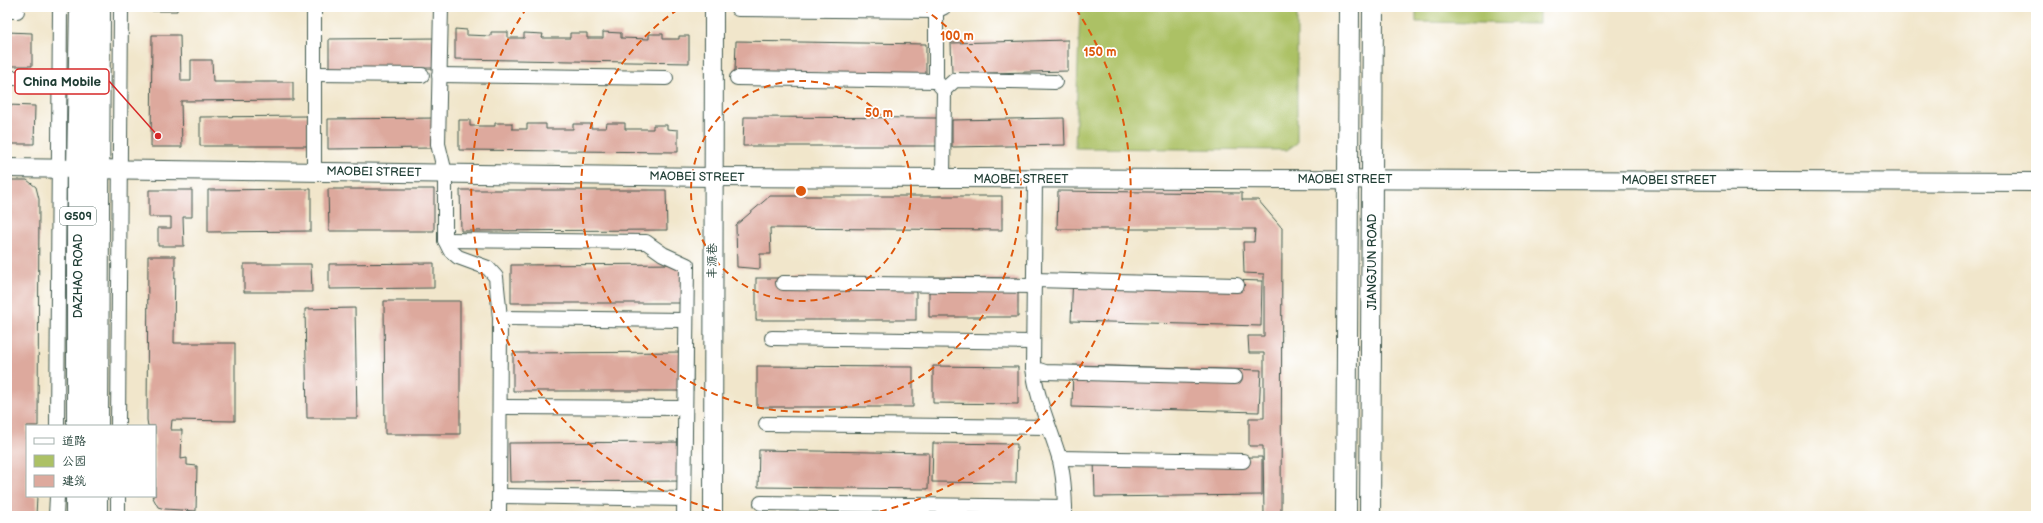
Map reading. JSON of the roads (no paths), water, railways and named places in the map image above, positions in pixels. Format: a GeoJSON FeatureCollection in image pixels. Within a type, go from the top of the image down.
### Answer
{"type":"FeatureCollection","features":[{"type":"Feature","properties":{"kind":"highway","name":"DAZHAO ROAD"},"geometry":{"type":"LineString","coordinates":[[78,425],[81,7]]}},
{"type":"Feature","properties":{"kind":"highway","name":"DAZHAO ROAD"},"geometry":{"type":"LineString","coordinates":[[97,425],[79,169],[99,7]]}},
{"type":"Feature","properties":{"kind":"highway"},"geometry":{"type":"LineString","coordinates":[[77,497],[77,516]]}},
{"type":"Feature","properties":{"kind":"highway"},"geometry":{"type":"LineString","coordinates":[[96,497],[96,516]]}},
{"type":"Feature","properties":{"kind":"main road","name":"JIANGJUN ROAD"},"geometry":{"type":"LineString","coordinates":[[1346,516],[1349,7]]}},
{"type":"Feature","properties":{"kind":"main road","name":"JIANGJUN ROAD"},"geometry":{"type":"LineString","coordinates":[[1370,516],[1373,7]]}},
{"type":"Feature","properties":{"kind":"street"},"geometry":{"type":"LineString","coordinates":[[57,425],[79,169],[60,7]]}},
{"type":"Feature","properties":{"kind":"street"},"geometry":{"type":"LineString","coordinates":[[118,425],[122,7]]}},
{"type":"Feature","properties":{"kind":"street"},"geometry":{"type":"LineString","coordinates":[[314,7],[314,171]]}},
{"type":"Feature","properties":{"kind":"street"},"geometry":{"type":"LineString","coordinates":[[440,7],[438,144],[445,173],[445,240],[450,250],[458,257],[488,268],[496,278],[500,318],[500,516]]}},
{"type":"Feature","properties":{"kind":"street","name":"丰源巷"},"geometry":{"type":"LineString","coordinates":[[713,516],[712,177],[714,7]]}},
{"type":"Feature","properties":{"kind":"street"},"geometry":{"type":"LineString","coordinates":[[738,9],[940,9],[940,85],[943,178]]}},
{"type":"Feature","properties":{"kind":"street"},"geometry":{"type":"LineString","coordinates":[[314,74],[422,75]]}},
{"type":"Feature","properties":{"kind":"street"},"geometry":{"type":"LineString","coordinates":[[439,75],[666,78]]}},
{"type":"Feature","properties":{"kind":"street"},"geometry":{"type":"LineString","coordinates":[[737,78],[940,85],[955,80],[1055,82]]}},
{"type":"Feature","properties":{"kind":"street","name":"MAOBEI STREET"},"geometry":{"type":"LineString","coordinates":[[7,168],[712,177],[2036,182]]}},
{"type":"Feature","properties":{"kind":"street"},"geometry":{"type":"LineString","coordinates":[[761,503],[1065,512],[1059,458],[1035,387],[1033,368],[1035,179]]}},
{"type":"Feature","properties":{"kind":"street"},"geometry":{"type":"LineString","coordinates":[[445,240],[646,242],[663,254],[687,265],[685,320],[684,516]]}},
{"type":"Feature","properties":{"kind":"street"},"geometry":{"type":"LineString","coordinates":[[783,283],[1237,285]]}},
{"type":"Feature","properties":{"kind":"street"},"geometry":{"type":"LineString","coordinates":[[500,318],[685,320]]}},
{"type":"Feature","properties":{"kind":"street"},"geometry":{"type":"LineString","coordinates":[[772,338],[1033,342]]}},
{"type":"Feature","properties":{"kind":"street"},"geometry":{"type":"LineString","coordinates":[[1033,368],[1044,372],[1235,377]]}},
{"type":"Feature","properties":{"kind":"street"},"geometry":{"type":"LineString","coordinates":[[500,407],[684,408]]}},
{"type":"Feature","properties":{"kind":"street"},"geometry":{"type":"LineString","coordinates":[[766,424],[1048,427]]}},
{"type":"Feature","properties":{"kind":"street"},"geometry":{"type":"LineString","coordinates":[[1059,458],[1243,461]]}},
{"type":"Feature","properties":{"kind":"street"},"geometry":{"type":"LineString","coordinates":[[500,496],[684,499]]}},
{"type":"Feature","properties":{"kind":"street"},"geometry":{"type":"LineString","coordinates":[[56,516],[57,497]]}},
{"type":"Feature","properties":{"kind":"street"},"geometry":{"type":"LineString","coordinates":[[118,497],[118,516]]}},
{"type":"Feature","properties":{"kind":"place","name":"China Mobile"},"geometry":{"type":"Point","coordinates":[158,136]}}]}
